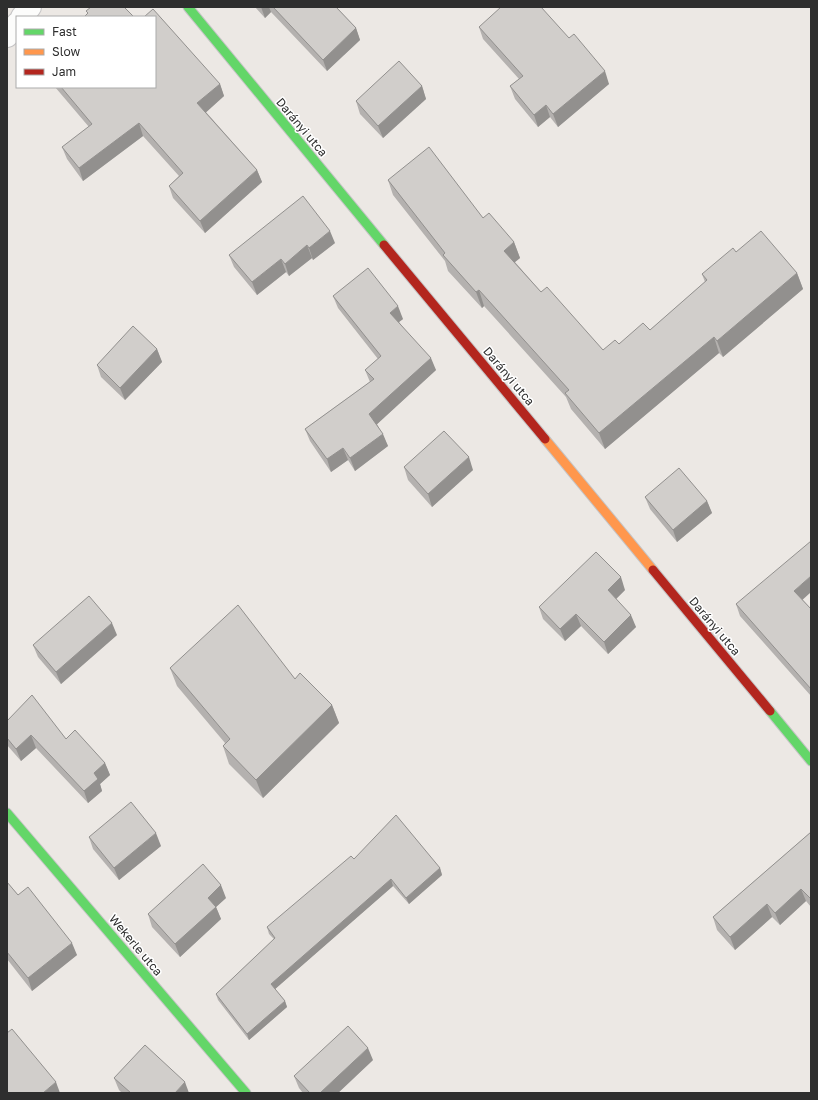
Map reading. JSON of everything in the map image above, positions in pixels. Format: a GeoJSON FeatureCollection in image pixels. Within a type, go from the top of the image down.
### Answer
{"type":"FeatureCollection","features":[{"type":"Feature","properties":{"kind":"street"},"geometry":{"type":"LineString","coordinates":[[23,16],[30,7]]}},
{"type":"Feature","properties":{"kind":"street","name":"Darányi utca"},"geometry":{"type":"LineString","coordinates":[[188,7],[811,761]]}},
{"type":"Feature","properties":{"kind":"street"},"geometry":{"type":"LineString","coordinates":[[7,36],[16,25]]}},
{"type":"Feature","properties":{"kind":"street","name":"Wekerle utca"},"geometry":{"type":"LineString","coordinates":[[7,813],[246,1093]]}},
{"type":"Feature","properties":{"kind":"building"},"geometry":{"type":"Polygon","coordinates":[[[91,7],[124,7],[133,16],[85,16],[88,13],[86,11],[91,7]]]}},
{"type":"Feature","properties":{"kind":"building"},"geometry":{"type":"Polygon","coordinates":[[[273,7],[336,7],[356,28],[323,60],[273,7]]]}},
{"type":"Feature","properties":{"kind":"building"},"geometry":{"type":"Polygon","coordinates":[[[501,7],[541,7],[569,38],[574,34],[605,71],[553,114],[546,105],[534,115],[510,86],[523,76],[479,27],[501,7]]]}},
{"type":"Feature","properties":{"kind":"building"},"geometry":{"type":"Polygon","coordinates":[[[153,9],[220,84],[197,103],[257,170],[200,221],[169,186],[183,173],[139,123],[79,168],[62,147],[92,124],[62,88],[156,88],[156,16],[145,16],[153,9]]]}},
{"type":"Feature","properties":{"kind":"building"},"geometry":{"type":"Polygon","coordinates":[[[399,61],[422,86],[378,126],[356,101],[399,61]]]}},
{"type":"Feature","properties":{"kind":"building"},"geometry":{"type":"Polygon","coordinates":[[[429,147],[483,218],[489,213],[514,242],[504,251],[541,292],[547,287],[603,350],[615,340],[619,344],[643,323],[650,330],[707,280],[702,274],[733,248],[736,252],[761,231],[797,273],[717,341],[714,337],[599,433],[565,393],[569,390],[479,290],[476,292],[443,255],[445,253],[388,180],[429,147]]]}},
{"type":"Feature","properties":{"kind":"building"},"geometry":{"type":"Polygon","coordinates":[[[303,196],[330,231],[309,248],[307,245],[285,264],[281,259],[252,282],[229,255],[303,196]]]}},
{"type":"Feature","properties":{"kind":"building"},"geometry":{"type":"Polygon","coordinates":[[[368,268],[398,306],[390,313],[431,358],[369,414],[383,434],[350,458],[343,448],[327,459],[305,429],[374,379],[365,370],[381,356],[333,296],[368,268]]]}},
{"type":"Feature","properties":{"kind":"building"},"geometry":{"type":"Polygon","coordinates":[[[133,326],[157,349],[120,388],[97,365],[133,326]]]}},
{"type":"Feature","properties":{"kind":"building"},"geometry":{"type":"Polygon","coordinates":[[[444,431],[469,457],[428,494],[404,467],[444,431]]]}},
{"type":"Feature","properties":{"kind":"building"},"geometry":{"type":"Polygon","coordinates":[[[679,468],[707,501],[673,530],[645,497],[679,468]]]}},
{"type":"Feature","properties":{"kind":"building"},"geometry":{"type":"Polygon","coordinates":[[[811,541],[811,576],[794,591],[811,609],[811,689],[736,604],[811,541]]]}},
{"type":"Feature","properties":{"kind":"building"},"geometry":{"type":"Polygon","coordinates":[[[596,552],[621,577],[608,590],[631,615],[604,642],[576,614],[560,629],[539,607],[596,552]]]}},
{"type":"Feature","properties":{"kind":"building"},"geometry":{"type":"Polygon","coordinates":[[[89,596],[112,623],[56,672],[33,645],[89,596]]]}},
{"type":"Feature","properties":{"kind":"building"},"geometry":{"type":"Polygon","coordinates":[[[238,605],[295,679],[300,673],[332,705],[256,780],[223,746],[230,739],[170,668],[238,605]]]}},
{"type":"Feature","properties":{"kind":"building"},"geometry":{"type":"Polygon","coordinates":[[[32,695],[66,739],[75,730],[105,763],[94,773],[98,779],[84,791],[31,735],[16,749],[7,738],[7,721],[32,695]]]}},
{"type":"Feature","properties":{"kind":"building"},"geometry":{"type":"Polygon","coordinates":[[[131,802],[156,833],[114,868],[89,837],[131,802]]]}},
{"type":"Feature","properties":{"kind":"building"},"geometry":{"type":"Polygon","coordinates":[[[396,815],[440,868],[406,898],[391,879],[271,984],[285,1001],[247,1034],[216,994],[275,938],[267,927],[351,856],[354,859],[396,815]]]}},
{"type":"Feature","properties":{"kind":"building"},"geometry":{"type":"Polygon","coordinates":[[[811,832],[811,899],[801,889],[775,913],[767,904],[730,937],[713,917],[811,832]]]}},
{"type":"Feature","properties":{"kind":"building"},"geometry":{"type":"Polygon","coordinates":[[[203,864],[221,885],[208,898],[216,907],[175,944],[148,914],[203,864]]]}},
{"type":"Feature","properties":{"kind":"building"},"geometry":{"type":"Polygon","coordinates":[[[7,882],[18,895],[28,887],[72,943],[28,978],[7,952],[7,882]]]}},
{"type":"Feature","properties":{"kind":"building"},"geometry":{"type":"Polygon","coordinates":[[[348,1026],[368,1048],[320,1093],[310,1093],[294,1076],[348,1026]]]}},
{"type":"Feature","properties":{"kind":"building"},"geometry":{"type":"Polygon","coordinates":[[[12,1029],[56,1082],[43,1093],[7,1093],[7,1033],[12,1029]]]}},
{"type":"Feature","properties":{"kind":"building"},"geometry":{"type":"Polygon","coordinates":[[[145,1045],[185,1082],[175,1093],[131,1093],[114,1078],[145,1045]]]}},
{"type":"Feature","properties":{"kind":"traffic: fast"},"geometry":{"type":"LineString","coordinates":[[188,7],[384,245]]}},
{"type":"Feature","properties":{"kind":"traffic: fast"},"geometry":{"type":"LineString","coordinates":[[770,711],[811,761]]}},
{"type":"Feature","properties":{"kind":"traffic: fast"},"geometry":{"type":"LineString","coordinates":[[7,813],[246,1093]]}},
{"type":"Feature","properties":{"kind":"traffic: slow"},"geometry":{"type":"LineString","coordinates":[[545,439],[653,570]]}},
{"type":"Feature","properties":{"kind":"traffic: jam"},"geometry":{"type":"LineString","coordinates":[[384,245],[545,439]]}},
{"type":"Feature","properties":{"kind":"traffic: jam"},"geometry":{"type":"LineString","coordinates":[[653,570],[770,711]]}}]}
